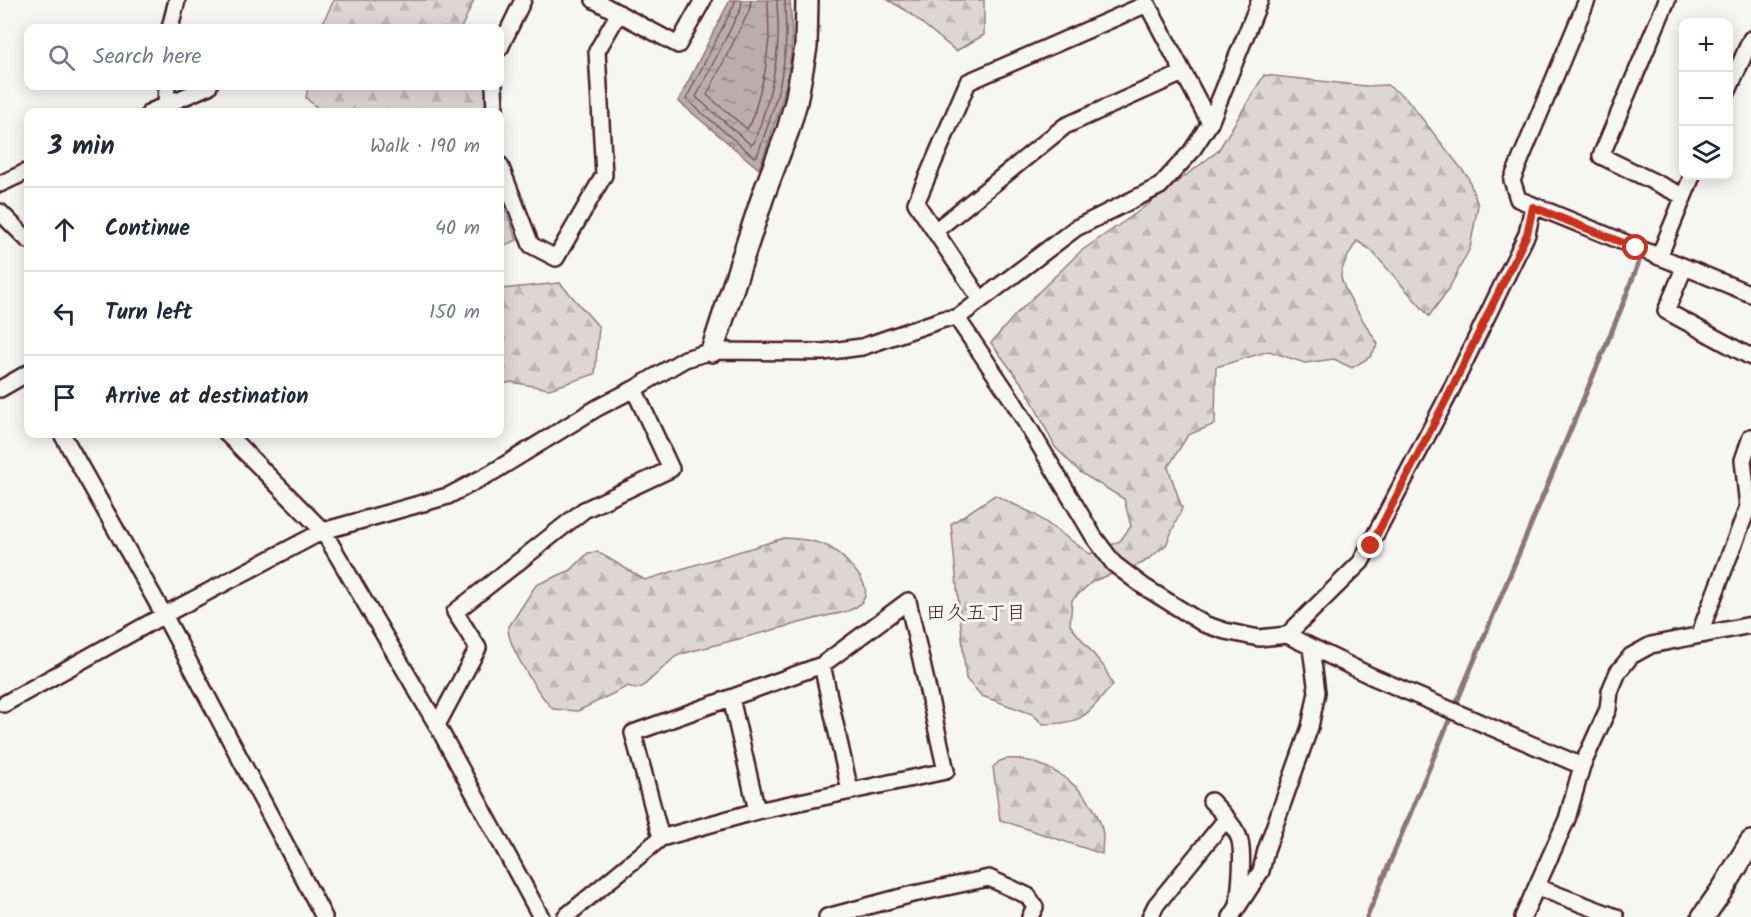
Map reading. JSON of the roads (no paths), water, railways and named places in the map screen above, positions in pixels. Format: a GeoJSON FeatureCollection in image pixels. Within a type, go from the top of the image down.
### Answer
{"type":"FeatureCollection","features":[{"type":"Feature","properties":{"kind":"street"},"geometry":{"type":"LineString","coordinates":[[171,24],[177,0]]}},
{"type":"Feature","properties":{"kind":"street"},"geometry":{"type":"LineString","coordinates":[[504,40],[523,0]]}},
{"type":"Feature","properties":{"kind":"street"},"geometry":{"type":"LineString","coordinates":[[594,0],[678,45],[703,0]]}},
{"type":"Feature","properties":{"kind":"street"},"geometry":{"type":"LineString","coordinates":[[712,351],[796,102],[806,47],[807,0]]}},
{"type":"Feature","properties":{"kind":"street"},"geometry":{"type":"LineString","coordinates":[[4,704],[164,615],[323,531],[448,496],[685,359],[712,351],[823,352],[862,347],[944,319],[957,318],[1076,228],[1160,186],[1191,152],[1210,123],[1260,0]]}},
{"type":"Feature","properties":{"kind":"street"},"geometry":{"type":"LineString","coordinates":[[1587,0],[1512,180],[1518,199],[1751,294]]}},
{"type":"Feature","properties":{"kind":"street"},"geometry":{"type":"LineString","coordinates":[[1667,0],[1601,156],[1683,196]]}},
{"type":"Feature","properties":{"kind":"street"},"geometry":{"type":"LineString","coordinates":[[981,300],[916,203],[968,82],[1146,2],[1210,123]]}},
{"type":"Feature","properties":{"kind":"street"},"geometry":{"type":"LineString","coordinates":[[504,175],[531,245],[556,258],[604,175],[597,51],[619,13]]}},
{"type":"Feature","properties":{"kind":"street"},"geometry":{"type":"LineString","coordinates":[[1733,80],[1751,39]]}},
{"type":"Feature","properties":{"kind":"street"},"geometry":{"type":"LineString","coordinates":[[935,231],[1065,126],[1183,73]]}},
{"type":"Feature","properties":{"kind":"street"},"geometry":{"type":"LineString","coordinates":[[166,105],[167,90]]}},
{"type":"Feature","properties":{"kind":"street"},"geometry":{"type":"LineString","coordinates":[[159,108],[201,90]]}},
{"type":"Feature","properties":{"kind":"street"},"geometry":{"type":"LineString","coordinates":[[494,90],[495,108]]}},
{"type":"Feature","properties":{"kind":"street"},"geometry":{"type":"LineString","coordinates":[[0,184],[24,173]]}},
{"type":"Feature","properties":{"kind":"street"},"geometry":{"type":"LineString","coordinates":[[1659,257],[1690,180]]}},
{"type":"Feature","properties":{"kind":"street"},"geometry":{"type":"LineString","coordinates":[[1287,635],[1361,562],[1448,396],[1527,234],[1533,207]]}},
{"type":"Feature","properties":{"kind":"street"},"geometry":{"type":"LineString","coordinates":[[0,212],[24,236]]}},
{"type":"Feature","properties":{"kind":"street"},"geometry":{"type":"LineString","coordinates":[[1684,268],[1666,311],[1751,357]]}},
{"type":"Feature","properties":{"kind":"street"},"geometry":{"type":"LineString","coordinates":[[957,318],[1013,401],[1089,528],[1114,564],[1170,604],[1203,624],[1259,638],[1287,635],[1371,676],[1582,766]]}},
{"type":"Feature","properties":{"kind":"street"},"geometry":{"type":"LineString","coordinates":[[0,389],[24,376]]}},
{"type":"Feature","properties":{"kind":"street"},"geometry":{"type":"LineString","coordinates":[[437,725],[478,648],[454,612],[584,510],[671,469],[634,389]]}},
{"type":"Feature","properties":{"kind":"street"},"geometry":{"type":"LineString","coordinates":[[1699,635],[1748,507],[1743,460],[1751,437]]}},
{"type":"Feature","properties":{"kind":"street"},"geometry":{"type":"LineString","coordinates":[[64,438],[164,615],[324,917]]}},
{"type":"Feature","properties":{"kind":"street"},"geometry":{"type":"LineString","coordinates":[[231,438],[323,531],[437,725],[541,917]]}},
{"type":"Feature","properties":{"kind":"street"},"geometry":{"type":"LineString","coordinates":[[565,917],[661,838],[757,811],[946,771],[908,601],[822,665],[633,733],[661,838]]}},
{"type":"Feature","properties":{"kind":"street"},"geometry":{"type":"LineString","coordinates":[[1523,917],[1568,819],[1582,766],[1608,709],[1610,691],[1618,672],[1631,656],[1651,645],[1751,625]]}},
{"type":"Feature","properties":{"kind":"street"},"geometry":{"type":"LineString","coordinates":[[1235,913],[1261,871],[1273,828],[1310,727],[1317,692],[1311,648]]}},
{"type":"Feature","properties":{"kind":"street"},"geometry":{"type":"LineString","coordinates":[[822,665],[850,791]]}},
{"type":"Feature","properties":{"kind":"street"},"geometry":{"type":"LineString","coordinates":[[731,698],[757,811]]}},
{"type":"Feature","properties":{"kind":"street"},"geometry":{"type":"LineString","coordinates":[[1211,801],[1227,818],[1239,837],[1241,867],[1235,913]]}},
{"type":"Feature","properties":{"kind":"street"},"geometry":{"type":"LineString","coordinates":[[1150,917],[1156,905],[1227,818]]}},
{"type":"Feature","properties":{"kind":"street"},"geometry":{"type":"LineString","coordinates":[[1703,917],[1751,842]]}},
{"type":"Feature","properties":{"kind":"street"},"geometry":{"type":"LineString","coordinates":[[828,917],[909,895],[989,878],[1028,896],[1035,907],[1030,917]]}},
{"type":"Feature","properties":{"kind":"street"},"geometry":{"type":"LineString","coordinates":[[1537,887],[1616,917]]}},
{"type":"Feature","properties":{"kind":"water"},"geometry":{"type":"Polygon","coordinates":[[[730,0],[790,0],[792,38],[789,72],[781,105],[759,169],[678,101],[730,0]]]}},
{"type":"Feature","properties":{"kind":"waterway"},"geometry":{"type":"LineString","coordinates":[[1367,917],[1621,309],[1641,256]]}},
{"type":"Feature","properties":{"kind":"district","name":"田久五丁目"},"geometry":{"type":"Point","coordinates":[976,614]}}]}
